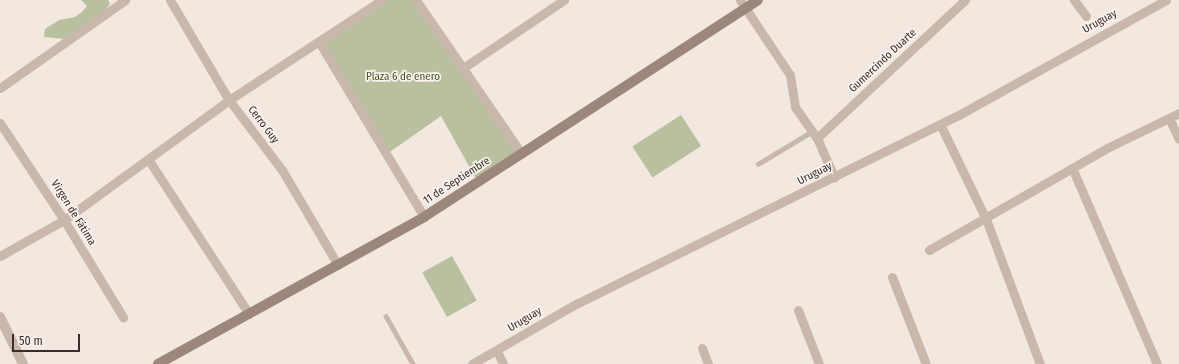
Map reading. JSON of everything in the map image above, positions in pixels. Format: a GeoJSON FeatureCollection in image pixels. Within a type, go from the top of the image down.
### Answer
{"type":"FeatureCollection","features":[{"type":"Feature","properties":{"kind":"main road","name":"11 de Septiembre"},"geometry":{"type":"LineString","coordinates":[[158,364],[424,217],[479,184],[521,153],[743,4],[758,0]]}},
{"type":"Feature","properties":{"kind":"street"},"geometry":{"type":"LineString","coordinates":[[0,88],[125,0]]}},
{"type":"Feature","properties":{"kind":"street","name":"Cerro Guy"},"geometry":{"type":"LineString","coordinates":[[170,0],[229,100],[282,170],[338,265]]}},
{"type":"Feature","properties":{"kind":"street"},"geometry":{"type":"LineString","coordinates":[[0,256],[64,220],[229,100],[382,0]]}},
{"type":"Feature","properties":{"kind":"street"},"geometry":{"type":"LineString","coordinates":[[416,0],[521,153]]}},
{"type":"Feature","properties":{"kind":"street"},"geometry":{"type":"LineString","coordinates":[[463,68],[564,0]]}},
{"type":"Feature","properties":{"kind":"street","name":"Gumercindo Duarte"},"geometry":{"type":"LineString","coordinates":[[814,135],[965,0]]}},
{"type":"Feature","properties":{"kind":"street"},"geometry":{"type":"LineString","coordinates":[[1074,0],[1086,16]]}},
{"type":"Feature","properties":{"kind":"street","name":"Uruguay"},"geometry":{"type":"LineString","coordinates":[[472,364],[497,351],[572,306],[940,124],[1166,0]]}},
{"type":"Feature","properties":{"kind":"street"},"geometry":{"type":"LineString","coordinates":[[743,4],[790,75],[795,107],[814,135],[834,177]]}},
{"type":"Feature","properties":{"kind":"street"},"geometry":{"type":"LineString","coordinates":[[318,42],[424,217]]}},
{"type":"Feature","properties":{"kind":"street"},"geometry":{"type":"LineString","coordinates":[[929,250],[1073,170],[1107,148],[1179,113]]}},
{"type":"Feature","properties":{"kind":"street"},"geometry":{"type":"LineString","coordinates":[[1169,118],[1179,139]]}},
{"type":"Feature","properties":{"kind":"street","name":"Virgen de Fátima"},"geometry":{"type":"LineString","coordinates":[[0,122],[64,220],[122,317]]}},
{"type":"Feature","properties":{"kind":"street"},"geometry":{"type":"LineString","coordinates":[[940,124],[986,219],[1040,364]]}},
{"type":"Feature","properties":{"kind":"street"},"geometry":{"type":"LineString","coordinates":[[148,160],[249,314]]}},
{"type":"Feature","properties":{"kind":"street"},"geometry":{"type":"LineString","coordinates":[[1073,170],[1157,364]]}},
{"type":"Feature","properties":{"kind":"street"},"geometry":{"type":"LineString","coordinates":[[892,277],[926,364]]}},
{"type":"Feature","properties":{"kind":"street"},"geometry":{"type":"LineString","coordinates":[[798,310],[819,364]]}},
{"type":"Feature","properties":{"kind":"street"},"geometry":{"type":"LineString","coordinates":[[0,317],[24,364]]}},
{"type":"Feature","properties":{"kind":"street"},"geometry":{"type":"LineString","coordinates":[[702,348],[708,364]]}},
{"type":"Feature","properties":{"kind":"street"},"geometry":{"type":"LineString","coordinates":[[497,351],[503,364]]}},
{"type":"Feature","properties":{"kind":"lane"},"geometry":{"type":"LineString","coordinates":[[758,164],[814,135]]}},
{"type":"Feature","properties":{"kind":"lane"},"geometry":{"type":"LineString","coordinates":[[386,316],[413,364]]}},
{"type":"Feature","properties":{"kind":"green space"},"geometry":{"type":"Polygon","coordinates":[[[81,0],[108,0],[110,4],[98,18],[66,39],[44,37],[45,29],[59,20],[75,17],[82,12],[87,6],[81,0]]]}},
{"type":"Feature","properties":{"kind":"green space","name":"Plaza 6 de enero"},"geometry":{"type":"Polygon","coordinates":[[[382,0],[416,0],[521,153],[479,184],[441,116],[387,154],[319,42],[382,0]]]}},
{"type":"Feature","properties":{"kind":"green space"},"geometry":{"type":"Polygon","coordinates":[[[681,115],[701,146],[653,178],[632,147],[681,115]]]}},
{"type":"Feature","properties":{"kind":"green space"},"geometry":{"type":"Polygon","coordinates":[[[452,256],[477,301],[447,317],[422,272],[452,256]]]}}]}
